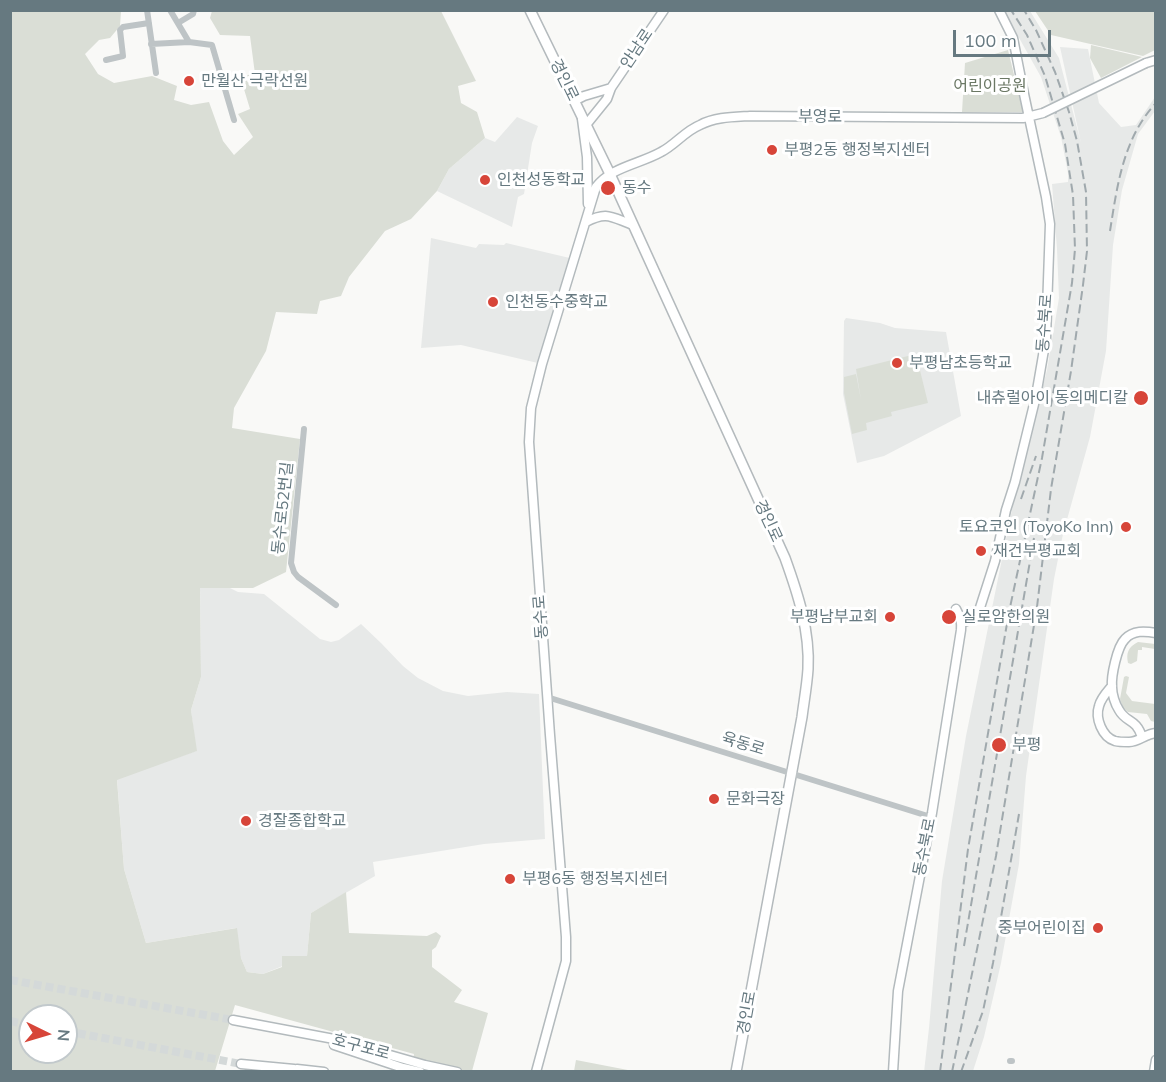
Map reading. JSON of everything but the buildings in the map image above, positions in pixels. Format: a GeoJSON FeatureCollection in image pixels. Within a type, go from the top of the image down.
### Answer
{"type":"FeatureCollection","features":[{"type":"Feature","properties":{"kind":"main road","name":"경인로"},"geometry":{"type":"LineString","coordinates":[[530,10],[610,174],[785,558],[796,588],[805,626],[808,667],[802,717],[737,1069]]}},
{"type":"Feature","properties":{"kind":"street"},"geometry":{"type":"LineString","coordinates":[[147,10],[156,73]]}},
{"type":"Feature","properties":{"kind":"street"},"geometry":{"type":"LineString","coordinates":[[170,10],[189,42]]}},
{"type":"Feature","properties":{"kind":"street"},"geometry":{"type":"LineString","coordinates":[[178,23],[193,14],[194,10]]}},
{"type":"Feature","properties":{"kind":"street","name":"안남로"},"geometry":{"type":"LineString","coordinates":[[583,120],[599,110],[611,88],[664,10]]}},
{"type":"Feature","properties":{"kind":"street","name":"동수북로"},"geometry":{"type":"LineString","coordinates":[[893,1071],[898,991],[931,817],[962,623],[977,617],[992,571],[1036,396],[1046,338],[1050,224],[1046,196],[1013,38],[999,10]]}},
{"type":"Feature","properties":{"kind":"street"},"geometry":{"type":"LineString","coordinates":[[106,60],[123,56],[120,30],[123,27],[149,23]]}},
{"type":"Feature","properties":{"kind":"street"},"geometry":{"type":"LineString","coordinates":[[151,44],[189,42],[212,45],[234,120]]}},
{"type":"Feature","properties":{"kind":"street","name":"부영로"},"geometry":{"type":"LineString","coordinates":[[610,174],[662,152],[700,124],[714,119],[750,116],[1023,118],[1043,113],[1151,61]]}},
{"type":"Feature","properties":{"kind":"street"},"geometry":{"type":"LineString","coordinates":[[574,101],[611,88]]}},
{"type":"Feature","properties":{"kind":"street"},"geometry":{"type":"LineString","coordinates":[[583,120],[587,157],[587,219],[602,215],[633,225]]}},
{"type":"Feature","properties":{"kind":"street","name":"동수로"},"geometry":{"type":"LineString","coordinates":[[536,1071],[566,961],[567,937],[529,442],[531,408],[542,364],[596,188],[610,174]]}},
{"type":"Feature","properties":{"kind":"street","name":"동수로52번길"},"geometry":{"type":"LineString","coordinates":[[304,429],[291,563],[298,577],[336,605]]}},
{"type":"Feature","properties":{"kind":"street"},"geometry":{"type":"LineString","coordinates":[[956,609],[962,623]]}},
{"type":"Feature","properties":{"kind":"street"},"geometry":{"type":"LineString","coordinates":[[1142,737],[1137,725],[1120,713],[1112,686],[1119,647],[1124,639],[1137,632],[1155,633]]}},
{"type":"Feature","properties":{"kind":"street"},"geometry":{"type":"LineString","coordinates":[[1112,686],[1100,702],[1097,714],[1104,733],[1114,741],[1136,741],[1147,734],[1155,733]]}},
{"type":"Feature","properties":{"kind":"street","name":"육동로"},"geometry":{"type":"LineString","coordinates":[[547,697],[931,817]]}},
{"type":"Feature","properties":{"kind":"street","name":"호구포로"},"geometry":{"type":"LineString","coordinates":[[233,1020],[334,1039],[425,1065],[457,1071]]}},
{"type":"Feature","properties":{"kind":"street","name":"호구포로"},"geometry":{"type":"LineString","coordinates":[[300,1033],[403,1068],[420,1071]]}},
{"type":"Feature","properties":{"kind":"street"},"geometry":{"type":"LineString","coordinates":[[1154,1071],[1155,1060]]}},
{"type":"Feature","properties":{"kind":"street","name":"호구포로"},"geometry":{"type":"LineString","coordinates":[[241,1064],[324,1071]]}},
{"type":"Feature","properties":{"kind":"shaded area"},"geometry":{"type":"Polygon","coordinates":[[[1004,11],[1030,11],[1059,58],[1081,143],[1060,47],[1088,49],[1099,103],[1121,127],[1136,125],[1155,97],[1155,111],[1138,134],[1122,190],[1113,245],[1106,351],[1090,437],[1063,534],[1054,579],[1026,776],[1019,864],[1001,963],[984,1037],[973,1071],[924,1072],[942,881],[966,736],[1016,490],[1047,370],[1059,298],[1052,184],[1068,182],[1061,137],[1041,77],[1004,11]]]}},
{"type":"Feature","properties":{"kind":"shaded area","name":"인천성동학교"},"geometry":{"type":"Polygon","coordinates":[[[517,117],[538,126],[532,143],[524,194],[518,197],[512,227],[437,191],[449,169],[485,138],[495,142],[517,117]]]}},
{"type":"Feature","properties":{"kind":"shaded area","name":"인천동수중학교"},"geometry":{"type":"Polygon","coordinates":[[[431,238],[476,248],[479,244],[504,245],[506,243],[574,259],[542,364],[461,345],[421,348],[431,238]]]}},
{"type":"Feature","properties":{"kind":"shaded area","name":"부평남초등학교"},"geometry":{"type":"Polygon","coordinates":[[[846,318],[880,323],[895,328],[946,332],[961,416],[884,456],[857,463],[843,394],[844,321],[846,318]]]}},
{"type":"Feature","properties":{"kind":"shaded area","name":"경잘종합학교"},"geometry":{"type":"Polygon","coordinates":[[[200,588],[230,588],[238,592],[264,594],[320,639],[331,642],[339,640],[361,624],[403,666],[418,678],[443,691],[468,696],[507,692],[539,694],[545,839],[484,844],[373,862],[375,876],[311,913],[307,956],[263,974],[247,972],[241,958],[236,928],[146,943],[124,869],[117,779],[196,751],[191,710],[201,677],[200,588]]]}},
{"type":"Feature","properties":{"kind":"green space"},"geometry":{"type":"Polygon","coordinates":[[[10,11],[121,11],[120,26],[110,38],[99,40],[85,54],[98,74],[114,83],[152,76],[177,86],[174,100],[191,105],[209,102],[223,141],[234,155],[253,137],[238,114],[250,109],[240,76],[255,74],[250,36],[220,35],[210,18],[212,11],[441,11],[476,81],[458,86],[461,103],[477,112],[485,138],[449,169],[437,191],[411,219],[385,231],[349,277],[341,296],[320,301],[317,314],[276,312],[266,351],[234,408],[232,428],[300,439],[286,572],[253,588],[200,588],[201,677],[191,710],[197,751],[117,780],[124,869],[146,943],[237,928],[241,958],[247,972],[263,974],[282,967],[282,956],[307,956],[311,913],[346,892],[349,933],[427,936],[436,932],[441,936],[432,950],[432,967],[462,990],[454,1002],[488,1013],[472,1071],[465,1071],[413,1059],[414,1054],[235,1005],[215,1071],[11,1071],[10,11]]]}},
{"type":"Feature","properties":{"kind":"green space"},"geometry":{"type":"Polygon","coordinates":[[[1035,11],[1155,11],[1155,50],[1143,56],[1051,35],[1035,11]]]}},
{"type":"Feature","properties":{"kind":"green space"},"geometry":{"type":"Polygon","coordinates":[[[1091,45],[1142,57],[1101,78],[1090,58],[1091,45]]]}},
{"type":"Feature","properties":{"kind":"green space","name":"어린이공원"},"geometry":{"type":"Polygon","coordinates":[[[1008,50],[1023,112],[962,112],[965,63],[1008,50]]]}},
{"type":"Feature","properties":{"kind":"green space"},"geometry":{"type":"Polygon","coordinates":[[[916,354],[928,403],[891,412],[892,416],[866,423],[867,430],[852,434],[844,393],[844,377],[856,374],[861,400],[856,369],[916,354]]]}},
{"type":"Feature","properties":{"kind":"green space"},"geometry":{"type":"Polygon","coordinates":[[[1138,642],[1155,644],[1155,649],[1142,647],[1142,650],[1138,650],[1137,661],[1128,663],[1128,651],[1138,642]]]}},
{"type":"Feature","properties":{"kind":"green space"},"geometry":{"type":"Polygon","coordinates":[[[1126,676],[1129,677],[1126,693],[1132,701],[1155,704],[1155,722],[1151,721],[1147,714],[1128,712],[1123,708],[1120,699],[1126,676]]]}},
{"type":"Feature","properties":{"kind":"green space"},"geometry":{"type":"Polygon","coordinates":[[[576,1060],[633,1071],[574,1071],[576,1060]]]}},
{"type":"Feature","properties":{"kind":"tunnel"},"geometry":{"type":"LineString","coordinates":[[10,980],[233,1020]]}},
{"type":"Feature","properties":{"kind":"tunnel"},"geometry":{"type":"LineString","coordinates":[[10,1021],[18,1023]]}},
{"type":"Feature","properties":{"kind":"tunnel"},"geometry":{"type":"LineString","coordinates":[[78,1033],[241,1064]]}},
{"type":"Feature","properties":{"kind":"railway"},"geometry":{"type":"LineString","coordinates":[[940,1072],[968,849],[1009,612],[1042,458],[1072,283],[1075,249],[1073,195],[1065,144],[1045,76],[1027,35],[1011,10]]}},
{"type":"Feature","properties":{"kind":"railway"},"geometry":{"type":"LineString","coordinates":[[952,1072],[996,856],[1037,607],[1051,489],[1071,371],[1087,251],[1086,192],[1077,141],[1055,72],[1024,10]]}},
{"type":"Feature","properties":{"kind":"railway"},"geometry":{"type":"LineString","coordinates":[[1110,231],[1119,180],[1129,147],[1145,117],[1156,103]]}},
{"type":"Feature","properties":{"kind":"railway"},"geometry":{"type":"LineString","coordinates":[[1021,499],[1036,456]]}},
{"type":"Feature","properties":{"kind":"railway"},"geometry":{"type":"LineString","coordinates":[[964,946],[1035,532]]}},
{"type":"Feature","properties":{"kind":"railway"},"geometry":{"type":"LineString","coordinates":[[961,1072],[983,1011],[1019,814]]}},
{"type":"Feature","properties":{"kind":"place","name":"만월산 극락선원"},"geometry":{"type":"Point","coordinates":[189,81]}},
{"type":"Feature","properties":{"kind":"place","name":"부평2동 행정복지센터"},"geometry":{"type":"Point","coordinates":[772,150]}},
{"type":"Feature","properties":{"kind":"place","name":"인천성동학교"},"geometry":{"type":"Point","coordinates":[485,180]}},
{"type":"Feature","properties":{"kind":"place","name":"동수"},"geometry":{"type":"Point","coordinates":[608,188]}},
{"type":"Feature","properties":{"kind":"place","name":"인천동수중학교"},"geometry":{"type":"Point","coordinates":[493,302]}},
{"type":"Feature","properties":{"kind":"place","name":"부평남초등학교"},"geometry":{"type":"Point","coordinates":[897,363]}},
{"type":"Feature","properties":{"kind":"place","name":"내츄럴아이 동의메디칼"},"geometry":{"type":"Point","coordinates":[1141,398]}},
{"type":"Feature","properties":{"kind":"place","name":"토요코인 (ToyoKo Inn)"},"geometry":{"type":"Point","coordinates":[1126,527]}},
{"type":"Feature","properties":{"kind":"place","name":"재건부평교회"},"geometry":{"type":"Point","coordinates":[981,551]}},
{"type":"Feature","properties":{"kind":"place","name":"부평남부교회"},"geometry":{"type":"Point","coordinates":[890,617]}},
{"type":"Feature","properties":{"kind":"place","name":"실로암한의원"},"geometry":{"type":"Point","coordinates":[949,617]}},
{"type":"Feature","properties":{"kind":"place","name":"부평"},"geometry":{"type":"Point","coordinates":[999,745]}},
{"type":"Feature","properties":{"kind":"place","name":"문화극장"},"geometry":{"type":"Point","coordinates":[714,799]}},
{"type":"Feature","properties":{"kind":"place","name":"경잘종합학교"},"geometry":{"type":"Point","coordinates":[246,821]}},
{"type":"Feature","properties":{"kind":"place","name":"부평6동 행정복지센터"},"geometry":{"type":"Point","coordinates":[510,879]}},
{"type":"Feature","properties":{"kind":"place","name":"중부어린이집"},"geometry":{"type":"Point","coordinates":[1098,928]}}]}
